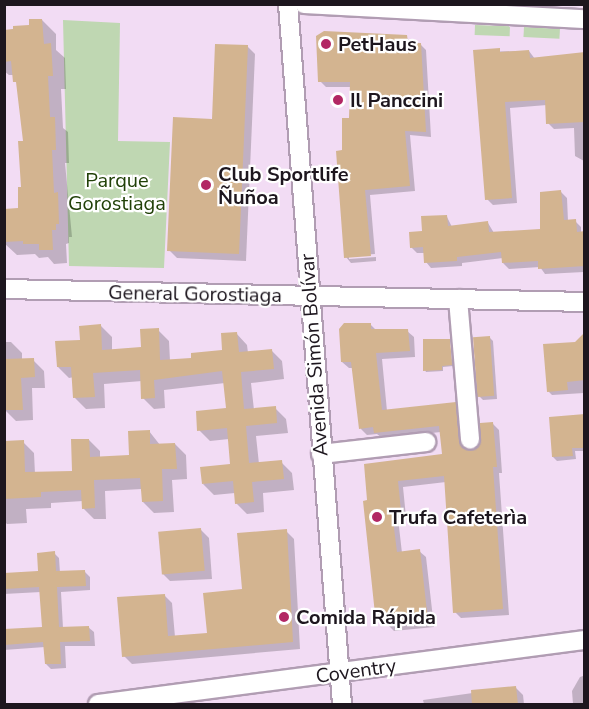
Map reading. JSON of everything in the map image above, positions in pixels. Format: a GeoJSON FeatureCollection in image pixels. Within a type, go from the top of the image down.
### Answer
{"type":"FeatureCollection","features":[{"type":"Feature","properties":{"kind":"street","name":"Avenida Simón Bolívar"},"geometry":{"type":"LineString","coordinates":[[288,4],[342,705]]}},
{"type":"Feature","properties":{"kind":"street"},"geometry":{"type":"LineString","coordinates":[[304,4],[580,14]]}},
{"type":"Feature","properties":{"kind":"street","name":"General Gorostiaga"},"geometry":{"type":"LineString","coordinates":[[4,289],[585,302]]}},
{"type":"Feature","properties":{"kind":"street"},"geometry":{"type":"LineString","coordinates":[[458,299],[470,439]]}},
{"type":"Feature","properties":{"kind":"street"},"geometry":{"type":"LineString","coordinates":[[321,454],[426,442]]}},
{"type":"Feature","properties":{"kind":"street","name":"Coventry"},"geometry":{"type":"LineString","coordinates":[[98,705],[128,703],[585,640]]}},
{"type":"Feature","properties":{"kind":"green space","name":"Parque Gorostiaga"},"geometry":{"type":"Polygon","coordinates":[[[63,20],[120,23],[118,141],[170,142],[164,268],[69,266],[63,20]]]}},
{"type":"Feature","properties":{"kind":"green space"},"geometry":{"type":"Polygon","coordinates":[[[475,25],[510,26],[510,36],[475,35],[475,25]]]}},
{"type":"Feature","properties":{"kind":"green space"},"geometry":{"type":"Polygon","coordinates":[[[524,27],[560,29],[559,39],[523,37],[524,27]]]}},
{"type":"Feature","properties":{"kind":"building"},"geometry":{"type":"Polygon","coordinates":[[[29,19],[42,19],[44,44],[51,43],[53,76],[48,76],[50,117],[55,117],[56,150],[52,150],[54,193],[58,192],[59,224],[56,224],[56,230],[52,230],[53,250],[39,250],[39,244],[23,244],[23,241],[4,242],[4,209],[18,208],[18,187],[21,187],[18,141],[23,141],[16,82],[13,82],[11,61],[4,62],[4,30],[13,29],[13,26],[29,25],[29,19]]]}},
{"type":"Feature","properties":{"kind":"building"},"geometry":{"type":"Polygon","coordinates":[[[324,31],[407,35],[408,43],[421,43],[426,132],[405,131],[410,186],[365,190],[371,256],[344,258],[336,151],[342,150],[342,118],[349,118],[350,82],[318,82],[316,36],[324,31]]]}},
{"type":"Feature","properties":{"kind":"building","name":"Club Sportlife Ñuñoa"},"geometry":{"type":"Polygon","coordinates":[[[215,44],[248,45],[239,254],[167,251],[173,117],[212,119],[215,44]]]}},
{"type":"Feature","properties":{"kind":"building"},"geometry":{"type":"Polygon","coordinates":[[[500,48],[500,52],[529,50],[530,58],[585,52],[585,122],[546,124],[545,100],[505,102],[512,198],[485,200],[473,50],[500,48]]]}},
{"type":"Feature","properties":{"kind":"building"},"geometry":{"type":"Polygon","coordinates":[[[561,190],[564,220],[576,219],[577,232],[585,231],[585,266],[538,269],[538,261],[502,263],[501,252],[457,257],[457,261],[424,263],[423,247],[410,248],[409,232],[422,231],[421,216],[447,215],[448,226],[488,221],[489,232],[540,229],[540,192],[561,190]]]}},
{"type":"Feature","properties":{"kind":"building"},"geometry":{"type":"Polygon","coordinates":[[[344,323],[371,323],[371,329],[408,329],[410,351],[376,353],[382,410],[456,402],[459,441],[465,449],[470,450],[480,443],[480,423],[493,422],[497,467],[493,467],[503,609],[453,613],[444,476],[398,481],[401,511],[392,512],[397,552],[420,549],[428,621],[386,626],[375,614],[363,501],[367,500],[364,464],[442,454],[439,426],[374,433],[373,427],[359,429],[351,362],[341,362],[339,329],[344,323]]]}},
{"type":"Feature","properties":{"kind":"building"},"geometry":{"type":"Polygon","coordinates":[[[101,324],[102,350],[141,347],[140,329],[159,328],[160,360],[191,358],[191,353],[222,350],[221,333],[237,332],[239,352],[272,349],[274,369],[241,372],[244,409],[276,406],[277,423],[246,426],[249,463],[282,460],[284,479],[252,482],[254,502],[235,504],[233,481],[202,484],[200,467],[230,464],[227,428],[197,431],[196,411],[226,408],[222,371],[154,380],[155,398],[141,399],[140,370],[93,373],[95,397],[73,398],[71,367],[57,367],[55,341],[80,340],[79,326],[101,324]]]}},
{"type":"Feature","properties":{"kind":"building"},"geometry":{"type":"Polygon","coordinates":[[[585,332],[585,380],[567,382],[568,390],[547,392],[543,344],[575,342],[585,332]]]}},
{"type":"Feature","properties":{"kind":"building"},"geometry":{"type":"Polygon","coordinates":[[[490,336],[494,396],[477,397],[473,337],[490,336]]]}},
{"type":"Feature","properties":{"kind":"building"},"geometry":{"type":"Polygon","coordinates":[[[423,339],[450,339],[452,365],[442,366],[442,370],[423,371],[423,339]]]}},
{"type":"Feature","properties":{"kind":"building"},"geometry":{"type":"Polygon","coordinates":[[[34,358],[35,377],[21,378],[23,410],[4,410],[4,359],[34,358]]]}},
{"type":"Feature","properties":{"kind":"building"},"geometry":{"type":"Polygon","coordinates":[[[585,414],[585,448],[572,448],[573,456],[552,457],[549,417],[585,414]]]}},
{"type":"Feature","properties":{"kind":"building"},"geometry":{"type":"Polygon","coordinates":[[[150,430],[150,444],[175,443],[177,469],[162,469],[163,501],[142,502],[140,478],[94,480],[95,508],[82,509],[81,490],[41,492],[41,497],[4,499],[4,441],[24,440],[25,472],[72,471],[71,439],[89,439],[90,457],[129,455],[128,431],[150,430]]]}},
{"type":"Feature","properties":{"kind":"building"},"geometry":{"type":"Polygon","coordinates":[[[201,528],[205,571],[162,575],[158,532],[201,528]]]}},
{"type":"Feature","properties":{"kind":"building"},"geometry":{"type":"Polygon","coordinates":[[[287,529],[293,642],[122,657],[117,597],[165,594],[168,636],[207,633],[203,593],[242,589],[237,533],[287,529]]]}},
{"type":"Feature","properties":{"kind":"building"},"geometry":{"type":"Polygon","coordinates":[[[55,551],[56,571],[85,570],[86,586],[57,587],[59,627],[89,626],[90,641],[60,642],[61,664],[45,664],[43,642],[4,645],[4,629],[42,627],[39,587],[4,589],[4,573],[38,571],[37,553],[55,551]]]}},
{"type":"Feature","properties":{"kind":"building"},"geometry":{"type":"Polygon","coordinates":[[[516,686],[518,705],[472,705],[471,690],[516,686]]]}},
{"type":"Feature","properties":{"kind":"place","name":"PetHaus"},"geometry":{"type":"Point","coordinates":[326,44]}},
{"type":"Feature","properties":{"kind":"place","name":"Il Panccini"},"geometry":{"type":"Point","coordinates":[338,100]}},
{"type":"Feature","properties":{"kind":"place","name":"Club Sportlife Ñuñoa"},"geometry":{"type":"Point","coordinates":[206,185]}},
{"type":"Feature","properties":{"kind":"place","name":"Trufa Cafeterìa"},"geometry":{"type":"Point","coordinates":[377,517]}},
{"type":"Feature","properties":{"kind":"place","name":"Comida Rápida"},"geometry":{"type":"Point","coordinates":[284,617]}}]}
